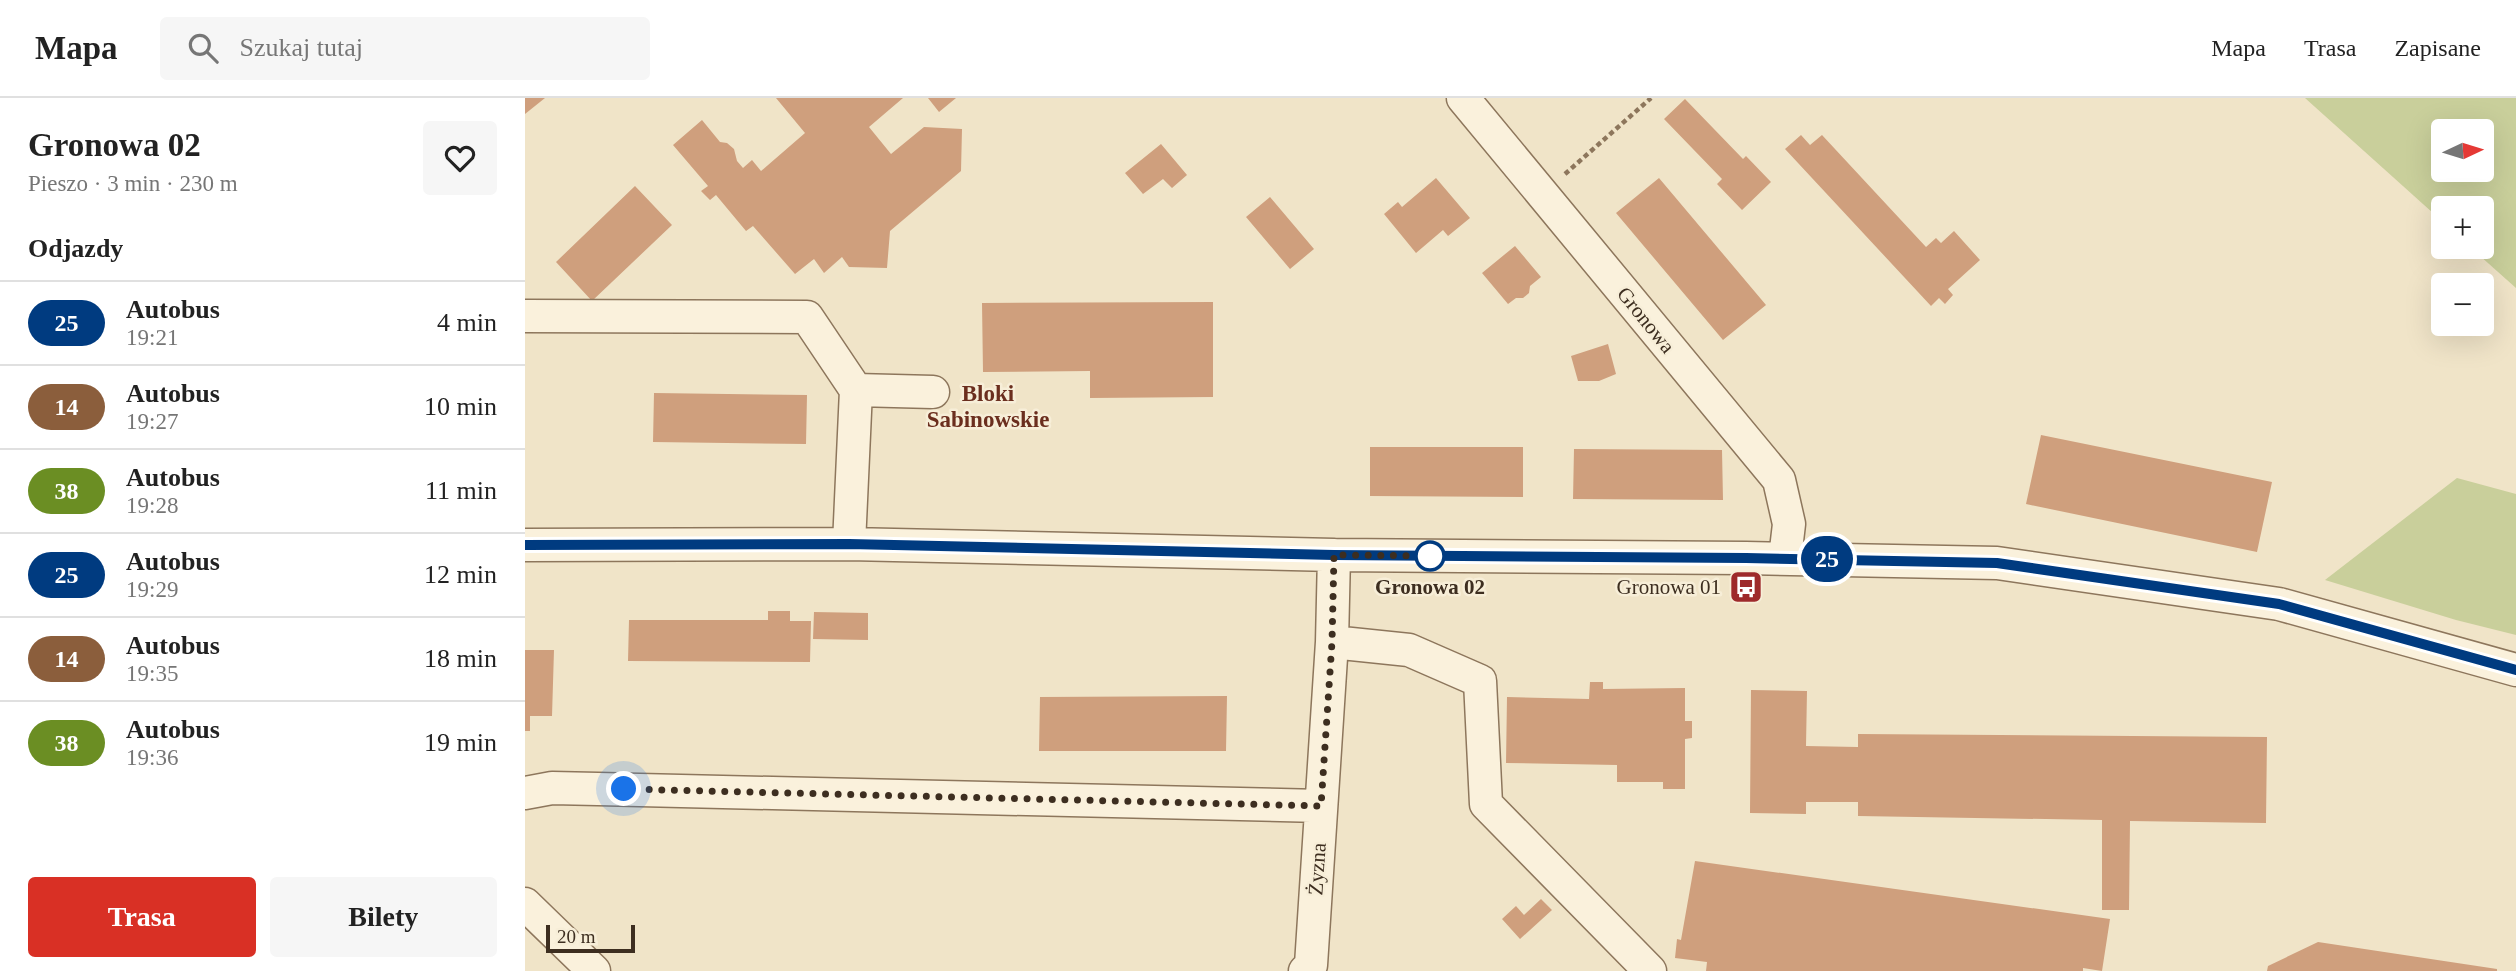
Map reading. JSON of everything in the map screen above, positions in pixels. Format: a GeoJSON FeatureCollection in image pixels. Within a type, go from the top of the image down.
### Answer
{"type":"FeatureCollection","features":[{"type":"Feature","properties":{"kind":"street","name":"Gronowa"},"geometry":{"type":"LineString","coordinates":[[1463,98],[1779,480],[1789,524],[1785,558]]}},
{"type":"Feature","properties":{"kind":"street"},"geometry":{"type":"LineString","coordinates":[[525,316],[807,317],[856,390],[849,544]]}},
{"type":"Feature","properties":{"kind":"street"},"geometry":{"type":"LineString","coordinates":[[856,390],[933,391]]}},
{"type":"Feature","properties":{"kind":"street"},"geometry":{"type":"LineString","coordinates":[[525,545],[849,544],[1334,555],[1785,558],[1997,563],[2279,604],[2516,670]]}},
{"type":"Feature","properties":{"kind":"street","name":"Żyzna"},"geometry":{"type":"LineString","coordinates":[[1305,971],[1311,965],[1332,642],[1334,555]]}},
{"type":"Feature","properties":{"kind":"street"},"geometry":{"type":"LineString","coordinates":[[1332,642],[1409,650],[1481,681],[1486,804],[1650,971]]}},
{"type":"Feature","properties":{"kind":"street"},"geometry":{"type":"LineString","coordinates":[[525,793],[552,788],[1321,806]]}},
{"type":"Feature","properties":{"kind":"street"},"geometry":{"type":"LineString","coordinates":[[525,904],[594,971]]}},
{"type":"Feature","properties":{"kind":"path"},"geometry":{"type":"LineString","coordinates":[[1542,194],[1651,98]]}},
{"type":"Feature","properties":{"kind":"green space"},"geometry":{"type":"Polygon","coordinates":[[[2305,98],[2516,98],[2516,288],[2483,259],[2494,259],[2494,196],[2431,196],[2431,211],[2305,98]]]}},
{"type":"Feature","properties":{"kind":"green space"},"geometry":{"type":"Polygon","coordinates":[[[2457,478],[2516,494],[2516,635],[2456,620],[2325,580],[2457,478]]]}},
{"type":"Feature","properties":{"kind":"building"},"geometry":{"type":"Polygon","coordinates":[[[525,98],[545,98],[525,114],[525,98]]]}},
{"type":"Feature","properties":{"kind":"building"},"geometry":{"type":"Polygon","coordinates":[[[776,98],[903,98],[869,127],[891,154],[924,127],[962,129],[961,171],[890,231],[887,268],[849,267],[842,257],[824,273],[814,259],[795,274],[753,226],[746,231],[716,195],[710,200],[701,191],[708,186],[673,145],[702,120],[720,142],[727,143],[734,149],[737,161],[743,168],[752,160],[761,171],[805,133],[776,98]]]}},
{"type":"Feature","properties":{"kind":"building"},"geometry":{"type":"Polygon","coordinates":[[[928,98],[956,98],[939,112],[928,98]]]}},
{"type":"Feature","properties":{"kind":"building"},"geometry":{"type":"Polygon","coordinates":[[[1685,99],[1743,159],[1746,156],[1771,182],[1742,210],[1717,184],[1722,179],[1664,119],[1685,99]]]}},
{"type":"Feature","properties":{"kind":"building"},"geometry":{"type":"Polygon","coordinates":[[[1801,135],[1810,145],[1822,135],[1926,247],[1936,238],[1941,243],[1954,231],[1980,260],[1948,289],[1953,295],[1945,304],[1939,298],[1931,306],[1785,149],[1801,135]]]}},
{"type":"Feature","properties":{"kind":"building"},"geometry":{"type":"Polygon","coordinates":[[[1161,144],[1187,175],[1172,188],[1163,179],[1143,194],[1125,173],[1161,144]]]}},
{"type":"Feature","properties":{"kind":"building"},"geometry":{"type":"Polygon","coordinates":[[[1436,178],[1470,218],[1448,236],[1443,230],[1416,253],[1384,214],[1398,202],[1402,207],[1436,178]]]}},
{"type":"Feature","properties":{"kind":"building"},"geometry":{"type":"Polygon","coordinates":[[[1659,178],[1766,305],[1723,340],[1616,213],[1659,178]]]}},
{"type":"Feature","properties":{"kind":"building"},"geometry":{"type":"Polygon","coordinates":[[[635,186],[672,225],[592,301],[556,262],[635,186]]]}},
{"type":"Feature","properties":{"kind":"building"},"geometry":{"type":"Polygon","coordinates":[[[1270,197],[1314,249],[1290,269],[1246,217],[1270,197]]]}},
{"type":"Feature","properties":{"kind":"building"},"geometry":{"type":"Polygon","coordinates":[[[1515,246],[1541,277],[1530,286],[1529,293],[1523,298],[1516,298],[1508,304],[1482,273],[1515,246]]]}},
{"type":"Feature","properties":{"kind":"building"},"geometry":{"type":"Polygon","coordinates":[[[1213,302],[1213,397],[1090,398],[1090,371],[983,372],[982,303],[1213,302]]]}},
{"type":"Feature","properties":{"kind":"building"},"geometry":{"type":"Polygon","coordinates":[[[1608,344],[1616,374],[1599,381],[1578,381],[1571,356],[1608,344]]]}},
{"type":"Feature","properties":{"kind":"building"},"geometry":{"type":"Polygon","coordinates":[[[654,393],[807,395],[806,444],[653,442],[654,393]]]}},
{"type":"Feature","properties":{"kind":"building"},"geometry":{"type":"Polygon","coordinates":[[[2041,435],[2272,482],[2257,552],[2026,504],[2041,435]]]}},
{"type":"Feature","properties":{"kind":"building"},"geometry":{"type":"Polygon","coordinates":[[[1370,447],[1523,447],[1523,497],[1370,496],[1370,447]]]}},
{"type":"Feature","properties":{"kind":"building"},"geometry":{"type":"Polygon","coordinates":[[[1574,449],[1722,450],[1723,500],[1573,499],[1574,449]]]}},
{"type":"Feature","properties":{"kind":"building"},"geometry":{"type":"Polygon","coordinates":[[[768,611],[790,611],[790,621],[811,621],[810,662],[628,661],[629,620],[768,620],[768,611]]]}},
{"type":"Feature","properties":{"kind":"building"},"geometry":{"type":"Polygon","coordinates":[[[814,612],[868,613],[868,640],[813,639],[814,612]]]}},
{"type":"Feature","properties":{"kind":"building"},"geometry":{"type":"Polygon","coordinates":[[[525,650],[554,650],[552,716],[530,716],[530,731],[525,731],[525,650]]]}},
{"type":"Feature","properties":{"kind":"building"},"geometry":{"type":"Polygon","coordinates":[[[1590,682],[1603,682],[1603,689],[1685,688],[1685,721],[1692,721],[1692,738],[1685,739],[1685,789],[1663,789],[1663,782],[1617,782],[1617,765],[1506,763],[1507,697],[1589,699],[1590,682]]]}},
{"type":"Feature","properties":{"kind":"building"},"geometry":{"type":"Polygon","coordinates":[[[1751,690],[1807,691],[1806,746],[1858,747],[1858,734],[2267,737],[2266,823],[2130,821],[2129,910],[2102,910],[2102,820],[1858,816],[1858,802],[1806,802],[1806,814],[1750,813],[1751,690]]]}},
{"type":"Feature","properties":{"kind":"building"},"geometry":{"type":"Polygon","coordinates":[[[1227,696],[1226,751],[1039,751],[1040,697],[1227,696]]]}},
{"type":"Feature","properties":{"kind":"building"},"geometry":{"type":"Polygon","coordinates":[[[1695,861],[2110,919],[2102,971],[2083,968],[2083,971],[1706,971],[1707,962],[1675,958],[1677,939],[1681,940],[1695,861]]]}},
{"type":"Feature","properties":{"kind":"building"},"geometry":{"type":"Polygon","coordinates":[[[1541,899],[1552,910],[1520,939],[1502,919],[1516,906],[1524,915],[1541,899]]]}},
{"type":"Feature","properties":{"kind":"building"},"geometry":{"type":"Polygon","coordinates":[[[2318,942],[2497,971],[2267,971],[2268,966],[2318,942]]]}},
{"type":"Feature","properties":{"kind":"bus line","name":"25"},"geometry":{"type":"LineString","coordinates":[[525,545],[849,544],[1334,555],[1997,563],[2279,604],[2516,670]]}},
{"type":"Feature","properties":{"kind":"place","name":"Gronowa 02"},"geometry":{"type":"Point","coordinates":[1430,556]}},
{"type":"Feature","properties":{"kind":"place","name":"Gronowa 01"},"geometry":{"type":"Point","coordinates":[1746,587]}},
{"type":"Feature","properties":{"kind":"district","name":"Bloki Sabinowskie"},"geometry":{"type":"Point","coordinates":[988,406]}},
{"type":"Feature","properties":{"kind":"route"},"geometry":{"type":"LineString","coordinates":[[624,789],[1321,806],[1332,642],[1334,555],[1430,556]]}}]}
